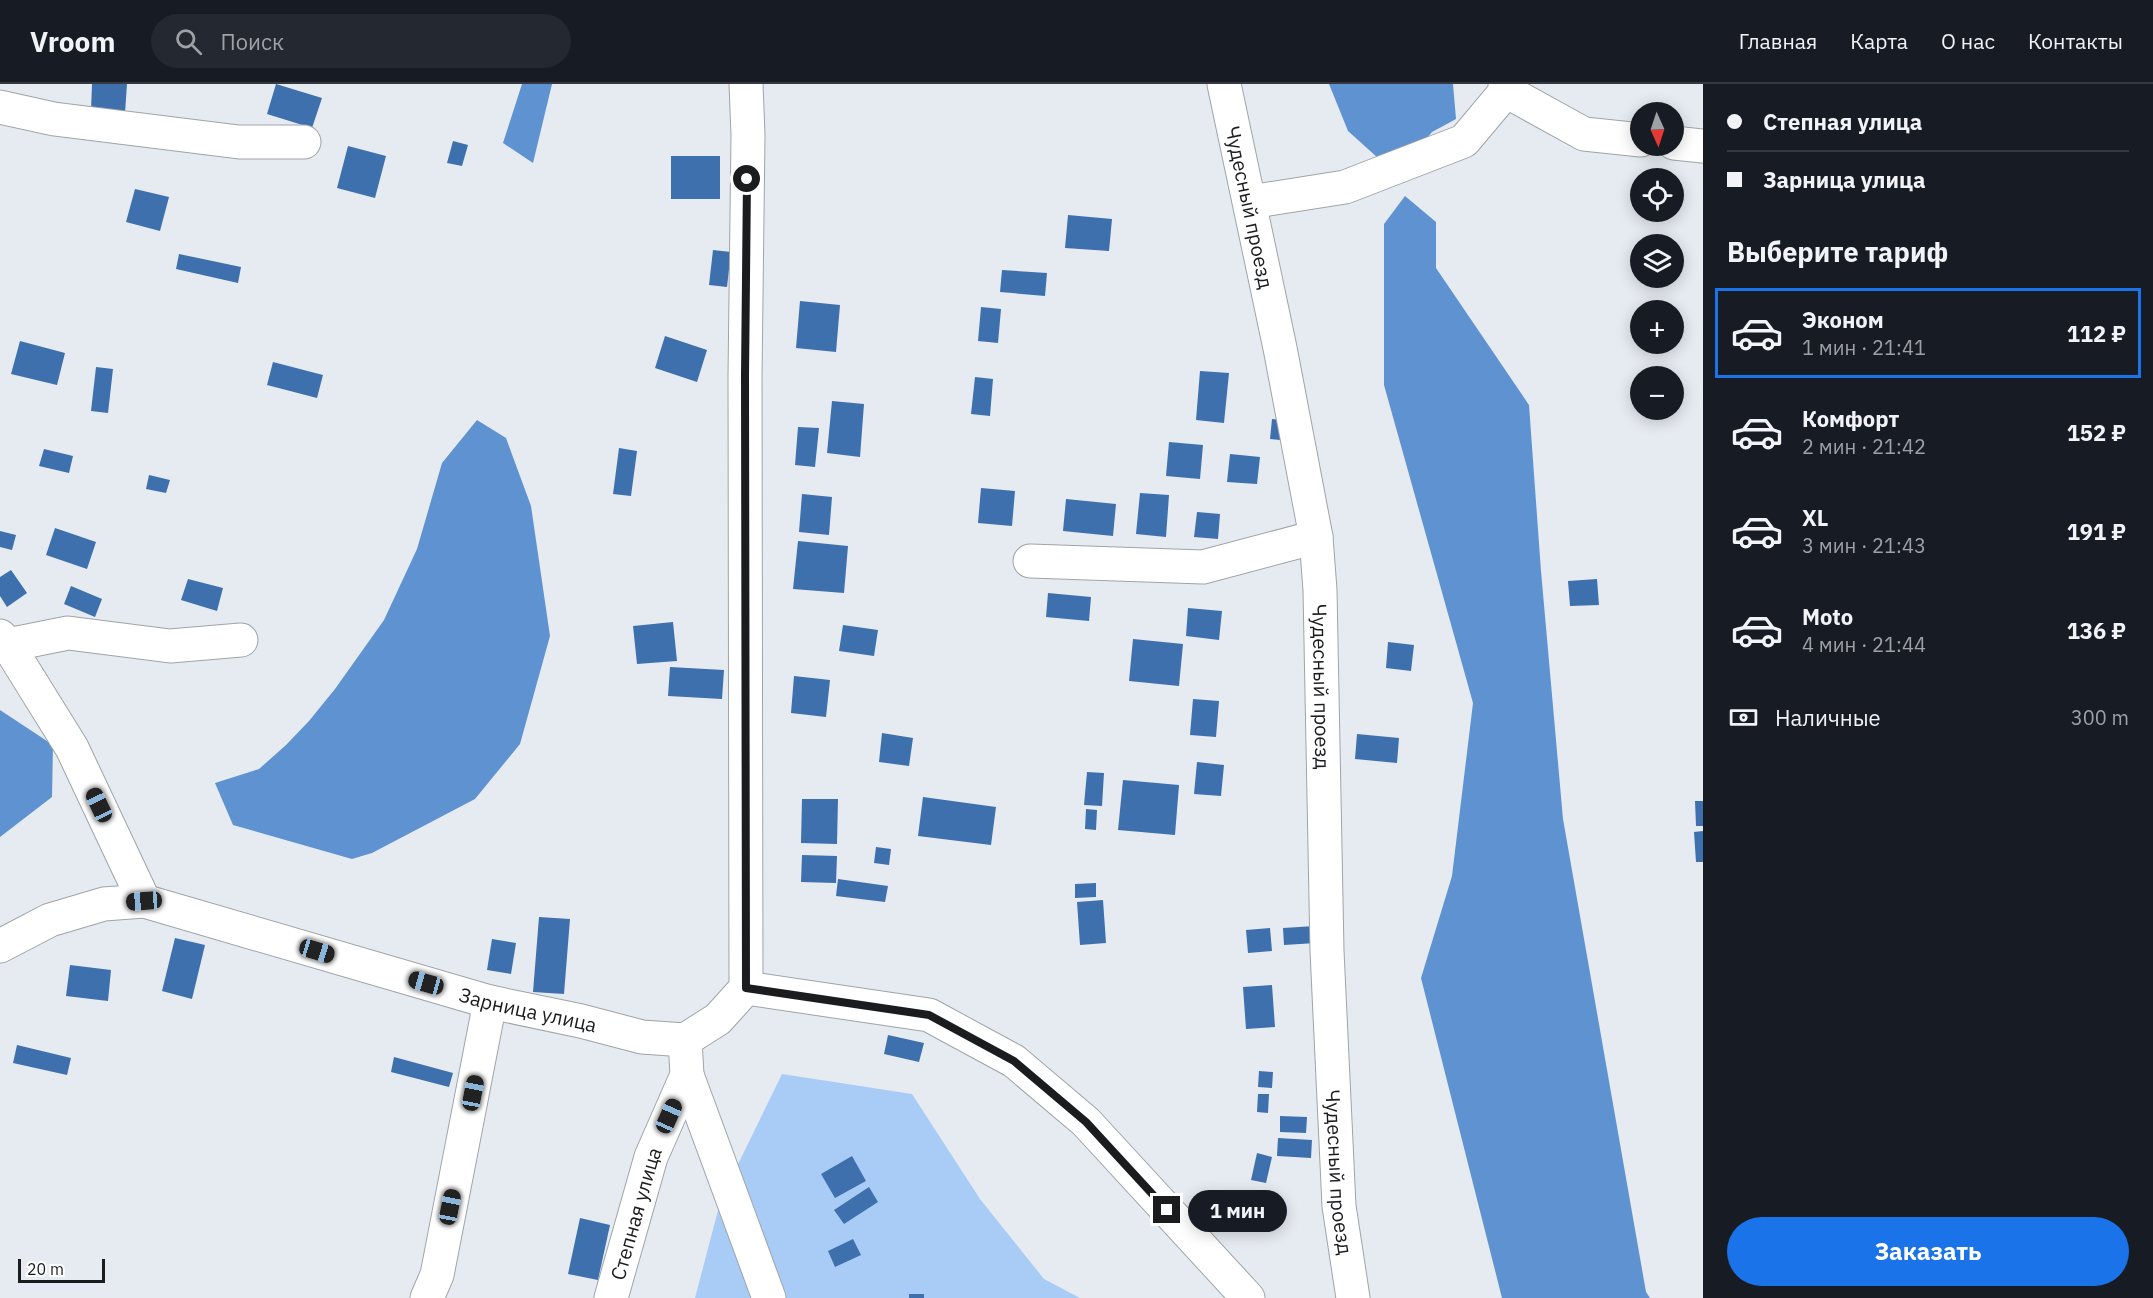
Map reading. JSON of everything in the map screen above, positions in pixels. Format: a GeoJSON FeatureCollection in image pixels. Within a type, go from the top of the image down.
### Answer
{"type":"FeatureCollection","features":[{"type":"Feature","properties":{"kind":"street"},"geometry":{"type":"LineString","coordinates":[[685,1040],[718,1019],[746,988],[745,376],[748,135],[746,84]]}},
{"type":"Feature","properties":{"kind":"street","name":"Чудесный проезд"},"geometry":{"type":"LineString","coordinates":[[1224,84],[1280,348],[1316,537],[1320,590],[1327,951],[1337,1171],[1339,1206],[1353,1298]]}},
{"type":"Feature","properties":{"kind":"street"},"geometry":{"type":"LineString","coordinates":[[1250,202],[1345,187],[1464,141],[1505,88],[1584,134],[1630,139]]}},
{"type":"Feature","properties":{"kind":"street"},"geometry":{"type":"LineString","coordinates":[[0,107],[54,119],[239,142],[304,142]]}},
{"type":"Feature","properties":{"kind":"street"},"geometry":{"type":"LineString","coordinates":[[1684,144],[1703,146]]}},
{"type":"Feature","properties":{"kind":"street"},"geometry":{"type":"LineString","coordinates":[[1030,561],[1203,567],[1316,537]]}},
{"type":"Feature","properties":{"kind":"street"},"geometry":{"type":"LineString","coordinates":[[0,946],[50,920],[104,904],[144,901],[72,748],[4,641],[68,633],[170,646],[241,640]]}},
{"type":"Feature","properties":{"kind":"street","name":"Зарница улица"},"geometry":{"type":"LineString","coordinates":[[144,901],[490,1002],[581,1021],[642,1037],[685,1040]]}},
{"type":"Feature","properties":{"kind":"street"},"geometry":{"type":"LineString","coordinates":[[746,988],[929,1015],[1014,1061],[1086,1122],[1248,1298]]}},
{"type":"Feature","properties":{"kind":"street"},"geometry":{"type":"LineString","coordinates":[[427,1298],[437,1275],[490,1002]]}},
{"type":"Feature","properties":{"kind":"street","name":"Степная улица"},"geometry":{"type":"LineString","coordinates":[[611,1298],[651,1157],[687,1075],[685,1040]]}},
{"type":"Feature","properties":{"kind":"street"},"geometry":{"type":"LineString","coordinates":[[687,1075],[769,1298]]}},
{"type":"Feature","properties":{"kind":"shaded area"},"geometry":{"type":"Polygon","coordinates":[[[522,84],[552,84],[533,163],[503,143],[522,84]]]}},
{"type":"Feature","properties":{"kind":"shaded area"},"geometry":{"type":"Polygon","coordinates":[[[1329,84],[1453,84],[1456,119],[1432,132],[1407,162],[1388,167],[1348,131],[1329,84]]]}},
{"type":"Feature","properties":{"kind":"shaded area"},"geometry":{"type":"Polygon","coordinates":[[[1405,196],[1436,222],[1436,268],[1529,405],[1563,819],[1646,1292],[1650,1298],[1502,1298],[1421,978],[1452,876],[1473,703],[1384,385],[1384,224],[1405,196]]]}},
{"type":"Feature","properties":{"kind":"shaded area"},"geometry":{"type":"Polygon","coordinates":[[[477,420],[506,438],[531,506],[550,636],[520,744],[475,799],[372,853],[352,859],[233,825],[215,783],[259,769],[309,721],[335,689],[384,620],[417,549],[442,463],[477,420]]]}},
{"type":"Feature","properties":{"kind":"shaded area"},"geometry":{"type":"Polygon","coordinates":[[[0,710],[53,745],[52,797],[0,837],[0,710]]]}},
{"type":"Feature","properties":{"kind":"shaded area"},"geometry":{"type":"Polygon","coordinates":[[[782,1074],[912,1094],[980,1199],[1044,1279],[1080,1298],[695,1298],[721,1199],[782,1074]]]}},
{"type":"Feature","properties":{"kind":"building"},"geometry":{"type":"Polygon","coordinates":[[[92,84],[127,84],[125,113],[91,111],[92,84]]]}},
{"type":"Feature","properties":{"kind":"building"},"geometry":{"type":"Polygon","coordinates":[[[276,84],[322,98],[312,128],[267,114],[276,84]]]}},
{"type":"Feature","properties":{"kind":"building"},"geometry":{"type":"Polygon","coordinates":[[[453,141],[468,145],[462,166],[447,163],[453,141]]]}},
{"type":"Feature","properties":{"kind":"building"},"geometry":{"type":"Polygon","coordinates":[[[348,146],[386,156],[375,198],[337,188],[348,146]]]}},
{"type":"Feature","properties":{"kind":"building"},"geometry":{"type":"Polygon","coordinates":[[[671,156],[720,156],[720,199],[671,199],[671,156]]]}},
{"type":"Feature","properties":{"kind":"building"},"geometry":{"type":"Polygon","coordinates":[[[135,189],[169,197],[160,231],[126,222],[135,189]]]}},
{"type":"Feature","properties":{"kind":"building"},"geometry":{"type":"Polygon","coordinates":[[[1068,215],[1112,219],[1109,251],[1065,248],[1068,215]]]}},
{"type":"Feature","properties":{"kind":"building"},"geometry":{"type":"Polygon","coordinates":[[[713,250],[731,252],[727,287],[709,285],[713,250]]]}},
{"type":"Feature","properties":{"kind":"building"},"geometry":{"type":"Polygon","coordinates":[[[179,254],[241,267],[238,283],[176,269],[179,254]]]}},
{"type":"Feature","properties":{"kind":"building"},"geometry":{"type":"Polygon","coordinates":[[[1002,270],[1047,273],[1045,296],[1000,292],[1002,270]]]}},
{"type":"Feature","properties":{"kind":"building"},"geometry":{"type":"Polygon","coordinates":[[[800,301],[840,305],[836,352],[796,348],[800,301]]]}},
{"type":"Feature","properties":{"kind":"building"},"geometry":{"type":"Polygon","coordinates":[[[981,307],[1001,309],[998,343],[978,341],[981,307]]]}},
{"type":"Feature","properties":{"kind":"building"},"geometry":{"type":"Polygon","coordinates":[[[665,336],[707,350],[697,382],[655,368],[665,336]]]}},
{"type":"Feature","properties":{"kind":"building"},"geometry":{"type":"Polygon","coordinates":[[[20,341],[65,353],[57,385],[11,374],[20,341]]]}},
{"type":"Feature","properties":{"kind":"building"},"geometry":{"type":"Polygon","coordinates":[[[273,362],[323,375],[317,398],[267,385],[273,362]]]}},
{"type":"Feature","properties":{"kind":"building"},"geometry":{"type":"Polygon","coordinates":[[[96,367],[113,369],[108,413],[91,411],[96,367]]]}},
{"type":"Feature","properties":{"kind":"building"},"geometry":{"type":"Polygon","coordinates":[[[1200,371],[1229,373],[1224,423],[1196,420],[1200,371]]]}},
{"type":"Feature","properties":{"kind":"building"},"geometry":{"type":"Polygon","coordinates":[[[975,377],[993,379],[990,416],[971,414],[975,377]]]}},
{"type":"Feature","properties":{"kind":"building"},"geometry":{"type":"Polygon","coordinates":[[[832,401],[864,404],[860,457],[827,453],[832,401]]]}},
{"type":"Feature","properties":{"kind":"building"},"geometry":{"type":"Polygon","coordinates":[[[1272,419],[1282,420],[1280,440],[1270,439],[1272,419]]]}},
{"type":"Feature","properties":{"kind":"building"},"geometry":{"type":"Polygon","coordinates":[[[798,427],[819,428],[815,467],[795,465],[798,427]]]}},
{"type":"Feature","properties":{"kind":"building"},"geometry":{"type":"Polygon","coordinates":[[[1169,442],[1203,445],[1200,479],[1166,476],[1169,442]]]}},
{"type":"Feature","properties":{"kind":"building"},"geometry":{"type":"Polygon","coordinates":[[[619,448],[637,451],[631,496],[613,494],[619,448]]]}},
{"type":"Feature","properties":{"kind":"building"},"geometry":{"type":"Polygon","coordinates":[[[44,449],[73,456],[69,473],[39,466],[44,449]]]}},
{"type":"Feature","properties":{"kind":"building"},"geometry":{"type":"Polygon","coordinates":[[[1230,454],[1260,457],[1257,484],[1227,482],[1230,454]]]}},
{"type":"Feature","properties":{"kind":"building"},"geometry":{"type":"Polygon","coordinates":[[[149,475],[170,480],[166,493],[146,489],[149,475]]]}},
{"type":"Feature","properties":{"kind":"building"},"geometry":{"type":"Polygon","coordinates":[[[981,488],[1015,491],[1012,526],[978,523],[981,488]]]}},
{"type":"Feature","properties":{"kind":"building"},"geometry":{"type":"Polygon","coordinates":[[[1140,493],[1169,495],[1166,537],[1136,534],[1140,493]]]}},
{"type":"Feature","properties":{"kind":"building"},"geometry":{"type":"Polygon","coordinates":[[[802,494],[832,497],[829,535],[799,532],[802,494]]]}},
{"type":"Feature","properties":{"kind":"building"},"geometry":{"type":"Polygon","coordinates":[[[1066,499],[1116,504],[1113,536],[1063,531],[1066,499]]]}},
{"type":"Feature","properties":{"kind":"building"},"geometry":{"type":"Polygon","coordinates":[[[1197,512],[1220,514],[1218,539],[1194,537],[1197,512]]]}},
{"type":"Feature","properties":{"kind":"building"},"geometry":{"type":"Polygon","coordinates":[[[55,528],[96,542],[87,569],[46,555],[55,528]]]}},
{"type":"Feature","properties":{"kind":"building"},"geometry":{"type":"Polygon","coordinates":[[[0,531],[16,535],[12,550],[0,547],[0,531]]]}},
{"type":"Feature","properties":{"kind":"building"},"geometry":{"type":"Polygon","coordinates":[[[798,541],[848,546],[844,593],[793,589],[798,541]]]}},
{"type":"Feature","properties":{"kind":"building"},"geometry":{"type":"Polygon","coordinates":[[[11,570],[27,593],[7,607],[0,596],[0,577],[11,570]]]}},
{"type":"Feature","properties":{"kind":"building"},"geometry":{"type":"Polygon","coordinates":[[[188,579],[223,588],[217,611],[181,600],[188,579]]]}},
{"type":"Feature","properties":{"kind":"building"},"geometry":{"type":"Polygon","coordinates":[[[1597,579],[1599,605],[1570,606],[1568,581],[1597,579]]]}},
{"type":"Feature","properties":{"kind":"building"},"geometry":{"type":"Polygon","coordinates":[[[71,586],[102,599],[95,617],[64,604],[71,586]]]}},
{"type":"Feature","properties":{"kind":"building"},"geometry":{"type":"Polygon","coordinates":[[[1048,593],[1091,597],[1089,621],[1046,617],[1048,593]]]}},
{"type":"Feature","properties":{"kind":"building"},"geometry":{"type":"Polygon","coordinates":[[[1188,608],[1222,611],[1219,640],[1186,636],[1188,608]]]}},
{"type":"Feature","properties":{"kind":"building"},"geometry":{"type":"Polygon","coordinates":[[[673,622],[677,661],[637,664],[633,626],[673,622]]]}},
{"type":"Feature","properties":{"kind":"building"},"geometry":{"type":"Polygon","coordinates":[[[843,625],[878,630],[874,656],[839,651],[843,625]]]}},
{"type":"Feature","properties":{"kind":"building"},"geometry":{"type":"Polygon","coordinates":[[[1133,639],[1183,644],[1179,686],[1129,681],[1133,639]]]}},
{"type":"Feature","properties":{"kind":"building"},"geometry":{"type":"Polygon","coordinates":[[[1388,642],[1414,645],[1411,671],[1386,668],[1388,642]]]}},
{"type":"Feature","properties":{"kind":"building"},"geometry":{"type":"Polygon","coordinates":[[[670,667],[724,670],[722,699],[668,696],[670,667]]]}},
{"type":"Feature","properties":{"kind":"building"},"geometry":{"type":"Polygon","coordinates":[[[794,676],[830,680],[826,717],[791,713],[794,676]]]}},
{"type":"Feature","properties":{"kind":"building"},"geometry":{"type":"Polygon","coordinates":[[[1193,699],[1219,701],[1216,737],[1190,735],[1193,699]]]}},
{"type":"Feature","properties":{"kind":"building"},"geometry":{"type":"Polygon","coordinates":[[[882,733],[913,738],[909,766],[879,762],[882,733]]]}},
{"type":"Feature","properties":{"kind":"building"},"geometry":{"type":"Polygon","coordinates":[[[1357,734],[1399,738],[1397,763],[1355,759],[1357,734]]]}},
{"type":"Feature","properties":{"kind":"building"},"geometry":{"type":"Polygon","coordinates":[[[1197,762],[1224,765],[1221,796],[1194,794],[1197,762]]]}},
{"type":"Feature","properties":{"kind":"building"},"geometry":{"type":"Polygon","coordinates":[[[1087,772],[1104,773],[1102,806],[1084,805],[1087,772]]]}},
{"type":"Feature","properties":{"kind":"building"},"geometry":{"type":"Polygon","coordinates":[[[1123,780],[1179,785],[1175,835],[1118,830],[1123,780]]]}},
{"type":"Feature","properties":{"kind":"building"},"geometry":{"type":"Polygon","coordinates":[[[923,797],[996,807],[991,845],[918,836],[923,797]]]}},
{"type":"Feature","properties":{"kind":"building"},"geometry":{"type":"Polygon","coordinates":[[[802,799],[838,799],[837,844],[801,843],[802,799]]]}},
{"type":"Feature","properties":{"kind":"building"},"geometry":{"type":"Polygon","coordinates":[[[1695,801],[1703,801],[1703,826],[1696,826],[1695,801]]]}},
{"type":"Feature","properties":{"kind":"building"},"geometry":{"type":"Polygon","coordinates":[[[1086,809],[1097,810],[1096,830],[1085,829],[1086,809]]]}},
{"type":"Feature","properties":{"kind":"building"},"geometry":{"type":"Polygon","coordinates":[[[1703,831],[1703,862],[1696,862],[1694,832],[1703,831]]]}},
{"type":"Feature","properties":{"kind":"building"},"geometry":{"type":"Polygon","coordinates":[[[876,847],[891,849],[889,865],[874,863],[876,847]]]}},
{"type":"Feature","properties":{"kind":"building"},"geometry":{"type":"Polygon","coordinates":[[[802,855],[837,856],[836,883],[801,882],[802,855]]]}},
{"type":"Feature","properties":{"kind":"building"},"geometry":{"type":"Polygon","coordinates":[[[838,879],[888,886],[885,902],[836,896],[838,879]]]}},
{"type":"Feature","properties":{"kind":"building"},"geometry":{"type":"Polygon","coordinates":[[[1096,883],[1096,897],[1075,898],[1075,884],[1096,883]]]}},
{"type":"Feature","properties":{"kind":"building"},"geometry":{"type":"Polygon","coordinates":[[[1103,900],[1106,943],[1080,945],[1077,902],[1103,900]]]}},
{"type":"Feature","properties":{"kind":"building"},"geometry":{"type":"Polygon","coordinates":[[[539,917],[570,919],[564,994],[533,992],[539,917]]]}},
{"type":"Feature","properties":{"kind":"building"},"geometry":{"type":"Polygon","coordinates":[[[1315,926],[1316,943],[1284,945],[1283,928],[1315,926]]]}},
{"type":"Feature","properties":{"kind":"building"},"geometry":{"type":"Polygon","coordinates":[[[1270,928],[1272,951],[1248,953],[1246,930],[1270,928]]]}},
{"type":"Feature","properties":{"kind":"building"},"geometry":{"type":"Polygon","coordinates":[[[175,938],[205,945],[192,999],[162,991],[175,938]]]}},
{"type":"Feature","properties":{"kind":"building"},"geometry":{"type":"Polygon","coordinates":[[[492,939],[516,943],[511,974],[487,970],[492,939]]]}},
{"type":"Feature","properties":{"kind":"building"},"geometry":{"type":"Polygon","coordinates":[[[70,965],[111,970],[108,1001],[66,996],[70,965]]]}},
{"type":"Feature","properties":{"kind":"building"},"geometry":{"type":"Polygon","coordinates":[[[1272,985],[1275,1027],[1246,1029],[1243,987],[1272,985]]]}},
{"type":"Feature","properties":{"kind":"building"},"geometry":{"type":"Polygon","coordinates":[[[888,1035],[924,1043],[919,1062],[884,1054],[888,1035]]]}},
{"type":"Feature","properties":{"kind":"building"},"geometry":{"type":"Polygon","coordinates":[[[17,1045],[71,1058],[67,1075],[13,1063],[17,1045]]]}},
{"type":"Feature","properties":{"kind":"building"},"geometry":{"type":"Polygon","coordinates":[[[394,1057],[453,1073],[449,1087],[391,1072],[394,1057]]]}},
{"type":"Feature","properties":{"kind":"building"},"geometry":{"type":"Polygon","coordinates":[[[1259,1071],[1273,1072],[1272,1088],[1258,1087],[1259,1071]]]}},
{"type":"Feature","properties":{"kind":"building"},"geometry":{"type":"Polygon","coordinates":[[[1258,1094],[1269,1094],[1268,1113],[1257,1112],[1258,1094]]]}},
{"type":"Feature","properties":{"kind":"building"},"geometry":{"type":"Polygon","coordinates":[[[1280,1116],[1307,1117],[1306,1133],[1280,1132],[1280,1116]]]}},
{"type":"Feature","properties":{"kind":"building"},"geometry":{"type":"Polygon","coordinates":[[[1278,1138],[1312,1140],[1311,1158],[1277,1156],[1278,1138]]]}},
{"type":"Feature","properties":{"kind":"building"},"geometry":{"type":"Polygon","coordinates":[[[1257,1153],[1272,1157],[1266,1183],[1251,1180],[1257,1153]]]}},
{"type":"Feature","properties":{"kind":"building"},"geometry":{"type":"Polygon","coordinates":[[[852,1156],[866,1181],[835,1198],[821,1174],[852,1156]]]}},
{"type":"Feature","properties":{"kind":"building"},"geometry":{"type":"Polygon","coordinates":[[[869,1187],[878,1202],[844,1224],[834,1210],[869,1187]]]}},
{"type":"Feature","properties":{"kind":"building"},"geometry":{"type":"Polygon","coordinates":[[[580,1218],[610,1225],[598,1280],[568,1274],[580,1218]]]}},
{"type":"Feature","properties":{"kind":"building"},"geometry":{"type":"Polygon","coordinates":[[[853,1239],[861,1255],[835,1267],[828,1251],[853,1239]]]}},
{"type":"Feature","properties":{"kind":"building"},"geometry":{"type":"Polygon","coordinates":[[[909,1294],[924,1294],[924,1298],[909,1298],[909,1294]]]}},
{"type":"Feature","properties":{"kind":"route"},"geometry":{"type":"LineString","coordinates":[[747,179],[746,988],[929,1015],[1014,1061],[1086,1122],[1167,1210]]}}]}
